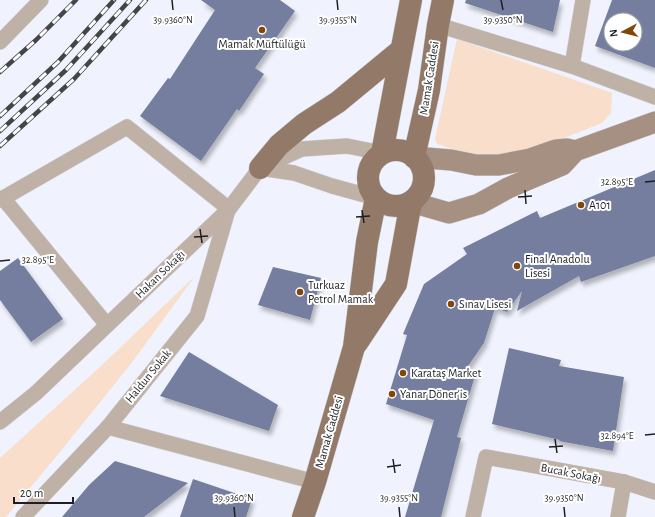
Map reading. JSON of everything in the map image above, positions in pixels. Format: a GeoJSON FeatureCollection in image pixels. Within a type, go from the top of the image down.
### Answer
{"type":"FeatureCollection","features":[{"type":"Feature","properties":{"kind":"main road"},"geometry":{"type":"LineString","coordinates":[[382,153],[411,0]]}},
{"type":"Feature","properties":{"kind":"main road","name":"Mamak Caddesi"},"geometry":{"type":"LineString","coordinates":[[414,156],[429,90],[443,0]]}},
{"type":"Feature","properties":{"kind":"main road"},"geometry":{"type":"LineString","coordinates":[[260,168],[284,141],[304,124],[338,102],[401,50]]}},
{"type":"Feature","properties":{"kind":"main road"},"geometry":{"type":"LineString","coordinates":[[389,150],[405,151],[414,156],[420,163],[423,171],[424,180],[422,189],[411,202],[402,206],[395,207],[382,203],[371,192],[368,183],[370,166],[382,153],[389,150]]}},
{"type":"Feature","properties":{"kind":"main road","name":"Mamak Caddesi"},"geometry":{"type":"LineString","coordinates":[[303,517],[315,482],[354,348],[367,242],[376,198]]}},
{"type":"Feature","properties":{"kind":"main road","name":"Mamak Caddesi"},"geometry":{"type":"LineString","coordinates":[[354,348],[396,284],[411,202]]}},
{"type":"Feature","properties":{"kind":"street"},"geometry":{"type":"LineString","coordinates":[[0,42],[41,0]]}},
{"type":"Feature","properties":{"kind":"street"},"geometry":{"type":"LineString","coordinates":[[572,66],[583,0]]}},
{"type":"Feature","properties":{"kind":"street"},"geometry":{"type":"LineString","coordinates":[[438,25],[572,66],[655,97]]}},
{"type":"Feature","properties":{"kind":"street"},"geometry":{"type":"LineString","coordinates":[[411,202],[449,213],[479,204],[508,188],[562,165],[575,151],[655,122]]}},
{"type":"Feature","properties":{"kind":"street"},"geometry":{"type":"LineString","coordinates":[[107,325],[2,199],[127,127],[229,210]]}},
{"type":"Feature","properties":{"kind":"street"},"geometry":{"type":"LineString","coordinates":[[260,168],[302,150],[316,148],[347,146],[382,153]]}},
{"type":"Feature","properties":{"kind":"street"},"geometry":{"type":"LineString","coordinates":[[414,156],[452,160],[476,165],[498,165],[530,159],[556,150],[567,149],[575,151]]}},
{"type":"Feature","properties":{"kind":"street"},"geometry":{"type":"LineString","coordinates":[[260,168],[294,173],[332,186],[376,198]]}},
{"type":"Feature","properties":{"kind":"street","name":"Hakan Sokağı"},"geometry":{"type":"LineString","coordinates":[[0,422],[36,393],[229,210],[260,168]]}},
{"type":"Feature","properties":{"kind":"street","name":"Haldun Sokak"},"geometry":{"type":"LineString","coordinates":[[23,517],[108,427],[197,316],[229,210]]}},
{"type":"Feature","properties":{"kind":"street"},"geometry":{"type":"LineString","coordinates":[[108,427],[315,482]]}},
{"type":"Feature","properties":{"kind":"street","name":"Bucak Sokağı"},"geometry":{"type":"LineString","coordinates":[[473,517],[486,457],[624,482],[655,492]]}},
{"type":"Feature","properties":{"kind":"street"},"geometry":{"type":"LineString","coordinates":[[618,517],[624,482]]}},
{"type":"Feature","properties":{"kind":"shaded area"},"geometry":{"type":"Polygon","coordinates":[[[457,39],[612,93],[611,113],[602,123],[524,154],[482,158],[437,144],[435,139],[457,39]]]}},
{"type":"Feature","properties":{"kind":"shaded area"},"geometry":{"type":"Polygon","coordinates":[[[195,276],[130,365],[68,442],[6,517],[0,517],[0,458],[101,366],[195,276]]]}},
{"type":"Feature","properties":{"kind":"building"},"geometry":{"type":"Polygon","coordinates":[[[201,0],[280,0],[295,11],[255,68],[264,74],[239,111],[237,109],[201,161],[140,116],[168,78],[170,79],[215,10],[201,0]]]}},
{"type":"Feature","properties":{"kind":"building"},"geometry":{"type":"Polygon","coordinates":[[[466,0],[560,0],[553,32],[465,3],[466,0]]]}},
{"type":"Feature","properties":{"kind":"building"},"geometry":{"type":"Polygon","coordinates":[[[612,0],[655,0],[655,68],[611,52],[643,52],[643,12],[608,12],[612,0]]]}},
{"type":"Feature","properties":{"kind":"building"},"geometry":{"type":"Polygon","coordinates":[[[603,24],[603,49],[595,46],[603,24]]]}},
{"type":"Feature","properties":{"kind":"building"},"geometry":{"type":"Polygon","coordinates":[[[655,170],[655,256],[581,282],[579,276],[517,311],[522,291],[507,312],[495,308],[484,343],[466,369],[476,372],[457,437],[461,438],[441,517],[405,517],[434,420],[386,404],[407,335],[403,334],[424,284],[467,254],[463,248],[537,211],[540,218],[655,170]]]}},
{"type":"Feature","properties":{"kind":"building"},"geometry":{"type":"Polygon","coordinates":[[[18,258],[63,319],[31,342],[0,300],[0,271],[18,258]]]}},
{"type":"Feature","properties":{"kind":"building"},"geometry":{"type":"Polygon","coordinates":[[[273,267],[321,278],[310,320],[258,305],[273,267]]]}},
{"type":"Feature","properties":{"kind":"building"},"geometry":{"type":"Polygon","coordinates":[[[509,348],[561,360],[559,366],[624,377],[613,451],[559,441],[560,440],[492,424],[509,348]]]}},
{"type":"Feature","properties":{"kind":"building"},"geometry":{"type":"Polygon","coordinates":[[[189,352],[278,405],[269,431],[160,396],[189,352]]]}},
{"type":"Feature","properties":{"kind":"building"},"geometry":{"type":"Polygon","coordinates":[[[115,461],[188,483],[144,517],[62,517],[89,485],[115,461]]]}},
{"type":"Feature","properties":{"kind":"building"},"geometry":{"type":"Polygon","coordinates":[[[193,479],[252,499],[246,517],[180,517],[193,479]]]}},
{"type":"Feature","properties":{"kind":"railway"},"geometry":{"type":"LineString","coordinates":[[0,72],[36,40],[76,0]]}},
{"type":"Feature","properties":{"kind":"railway"},"geometry":{"type":"LineString","coordinates":[[0,116],[58,62],[114,0]]}},
{"type":"Feature","properties":{"kind":"railway"},"geometry":{"type":"LineString","coordinates":[[0,131],[66,70],[130,0]]}},
{"type":"Feature","properties":{"kind":"railway"},"geometry":{"type":"LineString","coordinates":[[0,146],[74,79],[146,0]]}},
{"type":"Feature","properties":{"kind":"place","name":"Mamak Müftülüğü"},"geometry":{"type":"Point","coordinates":[262,30]}},
{"type":"Feature","properties":{"kind":"place","name":"A101"},"geometry":{"type":"Point","coordinates":[581,205]}},
{"type":"Feature","properties":{"kind":"place","name":"Final Anadolu Lisesi"},"geometry":{"type":"Point","coordinates":[517,266]}},
{"type":"Feature","properties":{"kind":"place","name":"Turkuaz Petrol Mamak"},"geometry":{"type":"Point","coordinates":[300,292]}},
{"type":"Feature","properties":{"kind":"place","name":"Sınav Lisesi"},"geometry":{"type":"Point","coordinates":[451,304]}},
{"type":"Feature","properties":{"kind":"place","name":"Karataş Market"},"geometry":{"type":"Point","coordinates":[403,373]}},
{"type":"Feature","properties":{"kind":"place","name":"Yanar Döner'is"},"geometry":{"type":"Point","coordinates":[392,394]}}]}
